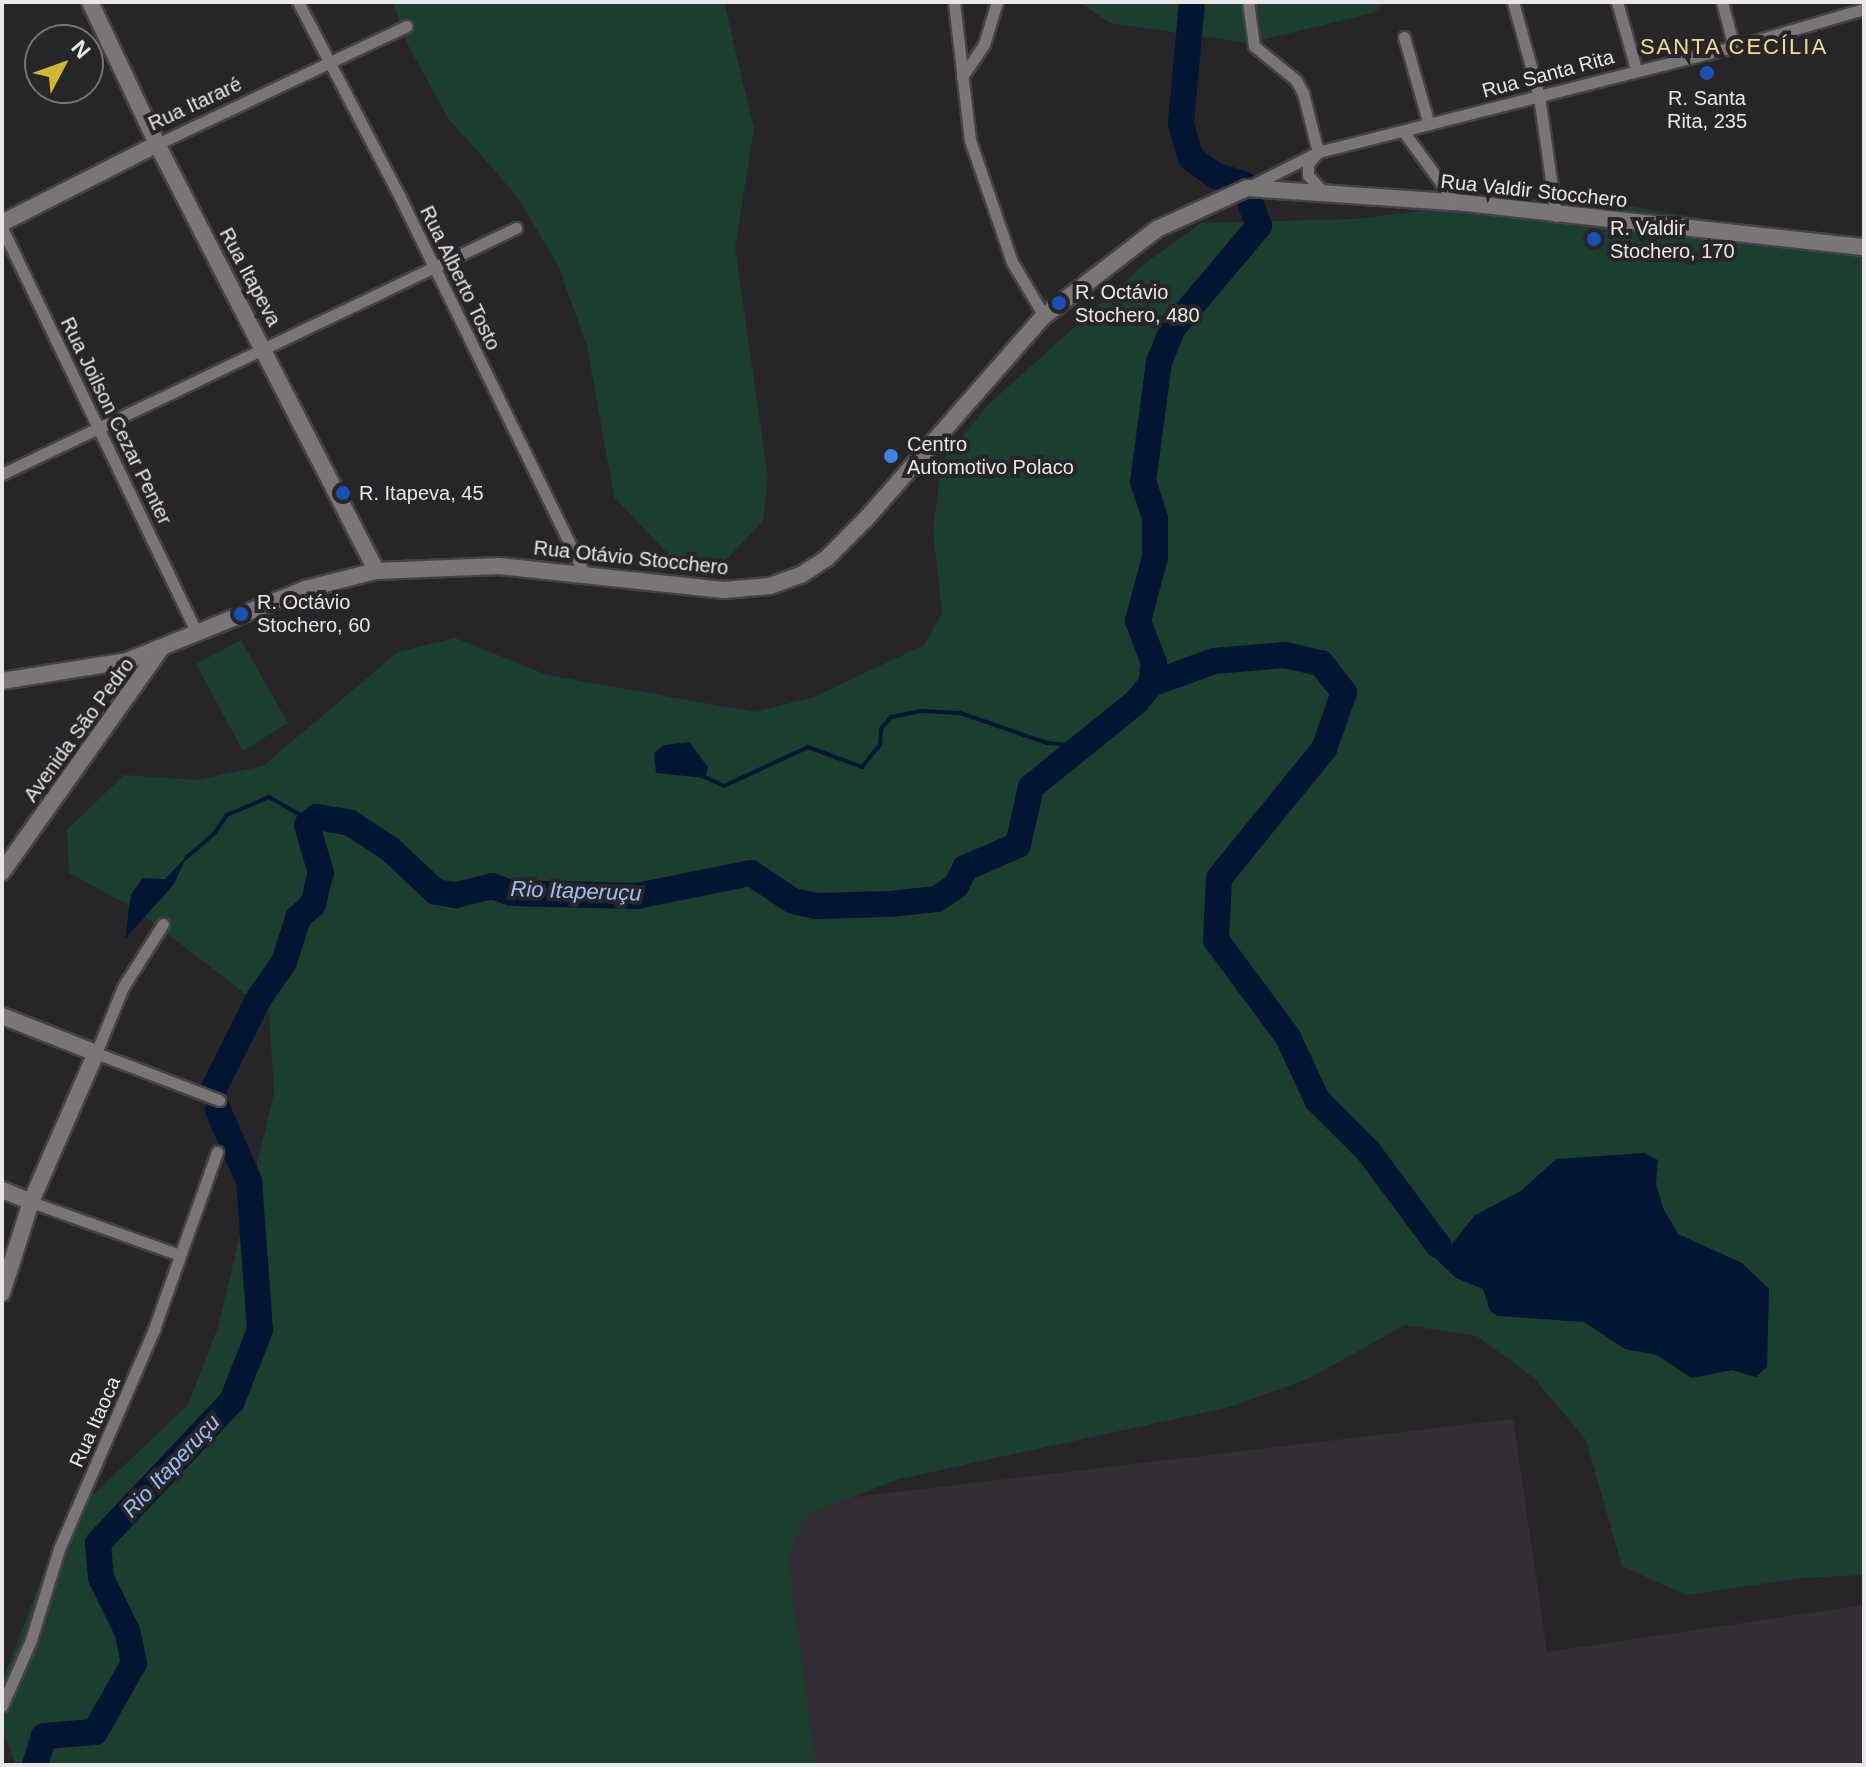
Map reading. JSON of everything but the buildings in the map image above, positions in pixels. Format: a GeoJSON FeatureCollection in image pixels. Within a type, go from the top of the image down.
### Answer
{"type":"FeatureCollection","features":[{"type":"Feature","properties":{"kind":"main road","name":"Rua Itapeva"},"geometry":{"type":"LineString","coordinates":[[90,2],[157,144],[265,346],[376,571]]}},
{"type":"Feature","properties":{"kind":"main road","name":"Rua Itararé"},"geometry":{"type":"LineString","coordinates":[[2,226],[157,144]]}},
{"type":"Feature","properties":{"kind":"main road","name":"Rua Otávio Stocchero"},"geometry":{"type":"LineString","coordinates":[[2,681],[107,665],[160,650],[196,631],[305,589],[376,571],[460,564],[584,572],[724,590],[770,586],[801,575],[827,558],[866,519],[1044,316],[1157,229],[1247,188]]}},
{"type":"Feature","properties":{"kind":"main road","name":"Rua Valdir Stocchero"},"geometry":{"type":"LineString","coordinates":[[1247,188],[1455,202],[1556,216],[1684,225],[1825,246],[1864,247]]}},
{"type":"Feature","properties":{"kind":"main road","name":"Avenida São Pedro"},"geometry":{"type":"LineString","coordinates":[[2,872],[160,650]]}},
{"type":"Feature","properties":{"kind":"main road"},"geometry":{"type":"LineString","coordinates":[[107,665],[128,676],[131,693]]}},
{"type":"Feature","properties":{"kind":"main road"},"geometry":{"type":"LineString","coordinates":[[2,1016],[96,1053],[31,1202],[2,1293]]}},
{"type":"Feature","properties":{"kind":"main road"},"geometry":{"type":"LineString","coordinates":[[2,1190],[31,1202]]}},
{"type":"Feature","properties":{"kind":"street"},"geometry":{"type":"LineString","coordinates":[[286,2],[300,6]]}},
{"type":"Feature","properties":{"kind":"street"},"geometry":{"type":"LineString","coordinates":[[954,2],[970,140],[994,217],[1022,281],[1044,316]]}},
{"type":"Feature","properties":{"kind":"street"},"geometry":{"type":"LineString","coordinates":[[962,77],[984,44],[997,2]]}},
{"type":"Feature","properties":{"kind":"street"},"geometry":{"type":"LineString","coordinates":[[1248,2],[1254,46],[1296,80],[1318,152],[1308,164],[1308,175],[1323,192]]}},
{"type":"Feature","properties":{"kind":"street"},"geometry":{"type":"LineString","coordinates":[[1513,2],[1539,96],[1556,216]]}},
{"type":"Feature","properties":{"kind":"street"},"geometry":{"type":"LineString","coordinates":[[1617,2],[1636,69]]}},
{"type":"Feature","properties":{"kind":"street"},"geometry":{"type":"LineString","coordinates":[[1722,2],[1734,47]]}},
{"type":"Feature","properties":{"kind":"street","name":"Rua Alberto Tosto"},"geometry":{"type":"LineString","coordinates":[[300,6],[433,264],[584,572]]}},
{"type":"Feature","properties":{"kind":"street","name":"Rua Santa Rita"},"geometry":{"type":"LineString","coordinates":[[1247,188],[1318,152],[1636,69],[1734,47],[1864,9]]}},
{"type":"Feature","properties":{"kind":"street","name":"Rua Itararé"},"geometry":{"type":"LineString","coordinates":[[157,144],[407,26]]}},
{"type":"Feature","properties":{"kind":"street"},"geometry":{"type":"LineString","coordinates":[[1404,37],[1429,125]]}},
{"type":"Feature","properties":{"kind":"street"},"geometry":{"type":"LineString","coordinates":[[1403,131],[1455,202]]}},
{"type":"Feature","properties":{"kind":"street","name":"Rua Joilson Cezar Penter"},"geometry":{"type":"LineString","coordinates":[[2,226],[196,631]]}},
{"type":"Feature","properties":{"kind":"street"},"geometry":{"type":"LineString","coordinates":[[2,474],[433,264],[516,228]]}},
{"type":"Feature","properties":{"kind":"street"},"geometry":{"type":"LineString","coordinates":[[163,924],[123,987],[96,1053],[219,1100]]}},
{"type":"Feature","properties":{"kind":"street","name":"Rua Itaoca"},"geometry":{"type":"LineString","coordinates":[[2,1706],[31,1640],[59,1549],[134,1379],[217,1152]]}},
{"type":"Feature","properties":{"kind":"street"},"geometry":{"type":"LineString","coordinates":[[31,1202],[180,1255]]}},
{"type":"Feature","properties":{"kind":"shaded area"},"geometry":{"type":"Polygon","coordinates":[[[1513,1419],[1547,1652],[1864,1605],[1864,1765],[787,1765],[746,1510],[1513,1419]]]}},
{"type":"Feature","properties":{"kind":"green space"},"geometry":{"type":"Polygon","coordinates":[[[393,2],[724,2],[754,129],[735,248],[768,478],[763,521],[722,564],[673,559],[614,497],[587,346],[558,265],[516,195],[448,118],[408,45],[393,2]]]}},
{"type":"Feature","properties":{"kind":"green space"},"geometry":{"type":"Polygon","coordinates":[[[1079,2],[1386,2],[1373,13],[1248,43],[1110,23],[1079,2]]]}},
{"type":"Feature","properties":{"kind":"green space"},"geometry":{"type":"Polygon","coordinates":[[[1524,198],[1617,204],[1864,246],[1864,1575],[1802,1578],[1686,1595],[1622,1566],[1586,1440],[1534,1378],[1477,1336],[1405,1325],[1310,1378],[1230,1407],[899,1479],[805,1515],[788,1559],[816,1765],[16,1765],[2,1728],[2,1683],[62,1524],[188,1405],[218,1327],[274,1093],[269,1012],[134,908],[69,873],[67,830],[124,775],[197,780],[263,766],[398,652],[455,638],[547,675],[755,712],[814,697],[924,645],[942,613],[933,531],[942,460],[990,403],[1147,262],[1201,223],[1356,219],[1524,198]]]}},
{"type":"Feature","properties":{"kind":"green space"},"geometry":{"type":"Polygon","coordinates":[[[241,640],[288,723],[243,751],[196,664],[241,640]]]}},
{"type":"Feature","properties":{"kind":"water"},"geometry":{"type":"Polygon","coordinates":[[[689,742],[708,767],[705,778],[656,773],[654,753],[664,745],[689,742]]]}},
{"type":"Feature","properties":{"kind":"water"},"geometry":{"type":"Polygon","coordinates":[[[187,856],[174,884],[125,939],[131,894],[143,878],[165,879],[187,856]]]}},
{"type":"Feature","properties":{"kind":"water"},"geometry":{"type":"Polygon","coordinates":[[[1644,1153],[1658,1160],[1656,1183],[1663,1208],[1678,1234],[1742,1263],[1769,1289],[1767,1367],[1756,1377],[1732,1370],[1691,1378],[1657,1355],[1625,1349],[1584,1322],[1498,1316],[1490,1311],[1483,1289],[1456,1278],[1436,1259],[1438,1245],[1451,1245],[1475,1215],[1521,1191],[1556,1159],[1644,1153]]]}},
{"type":"Feature","properties":{"kind":"waterway","name":"Rio Itaperuçu"},"geometry":{"type":"LineString","coordinates":[[1192,2],[1181,124],[1191,158],[1214,175],[1244,184]]}},
{"type":"Feature","properties":{"kind":"waterway","name":"Rio Itaperuçu"},"geometry":{"type":"LineString","coordinates":[[213,1090],[259,998],[284,962],[298,918],[313,904],[321,873],[307,825],[317,817],[350,823],[390,849],[436,892],[456,895],[492,886],[511,893],[637,896],[751,873],[793,901],[816,906],[890,904],[937,899],[956,886],[965,868],[1018,845],[1031,787],[1136,702],[1151,684],[1154,663],[1138,621],[1155,557],[1155,518],[1143,482],[1159,362],[1172,329],[1259,226],[1250,202]]}},
{"type":"Feature","properties":{"kind":"waterway"},"geometry":{"type":"LineString","coordinates":[[1151,684],[1214,661],[1285,655],[1321,663],[1344,692],[1324,749],[1219,878],[1216,940],[1288,1037],[1317,1100],[1369,1152],[1438,1245]]}},
{"type":"Feature","properties":{"kind":"waterway"},"geometry":{"type":"LineString","coordinates":[[702,776],[724,786],[808,747],[862,767],[880,745],[881,729],[891,717],[921,711],[960,713],[1047,743],[1080,746]]}},
{"type":"Feature","properties":{"kind":"waterway"},"geometry":{"type":"LineString","coordinates":[[186,858],[214,834],[227,815],[269,797],[311,821]]}},
{"type":"Feature","properties":{"kind":"waterway","name":"Rio Itaperuçu"},"geometry":{"type":"LineString","coordinates":[[35,1765],[44,1736],[95,1732],[134,1663],[127,1631],[101,1578],[98,1543],[232,1401],[260,1330],[249,1181],[218,1110]]}},
{"type":"Feature","properties":{"kind":"place","name":"R. Santa Rita, 235"},"geometry":{"type":"Point","coordinates":[1707,73]}},
{"type":"Feature","properties":{"kind":"place","name":"R. Valdir Stochero, 170"},"geometry":{"type":"Point","coordinates":[1594,239]}},
{"type":"Feature","properties":{"kind":"place","name":"R. Octávio Stochero, 480"},"geometry":{"type":"Point","coordinates":[1059,303]}},
{"type":"Feature","properties":{"kind":"place","name":"Centro Automotivo Polaco"},"geometry":{"type":"Point","coordinates":[891,456]}},
{"type":"Feature","properties":{"kind":"place","name":"R. Itapeva, 45"},"geometry":{"type":"Point","coordinates":[343,493]}},
{"type":"Feature","properties":{"kind":"place","name":"R. Octávio Stochero, 60"},"geometry":{"type":"Point","coordinates":[241,614]}},
{"type":"Feature","properties":{"kind":"district","name":"SANTA CECÍLIA"},"geometry":{"type":"Point","coordinates":[1734,47]}}]}
